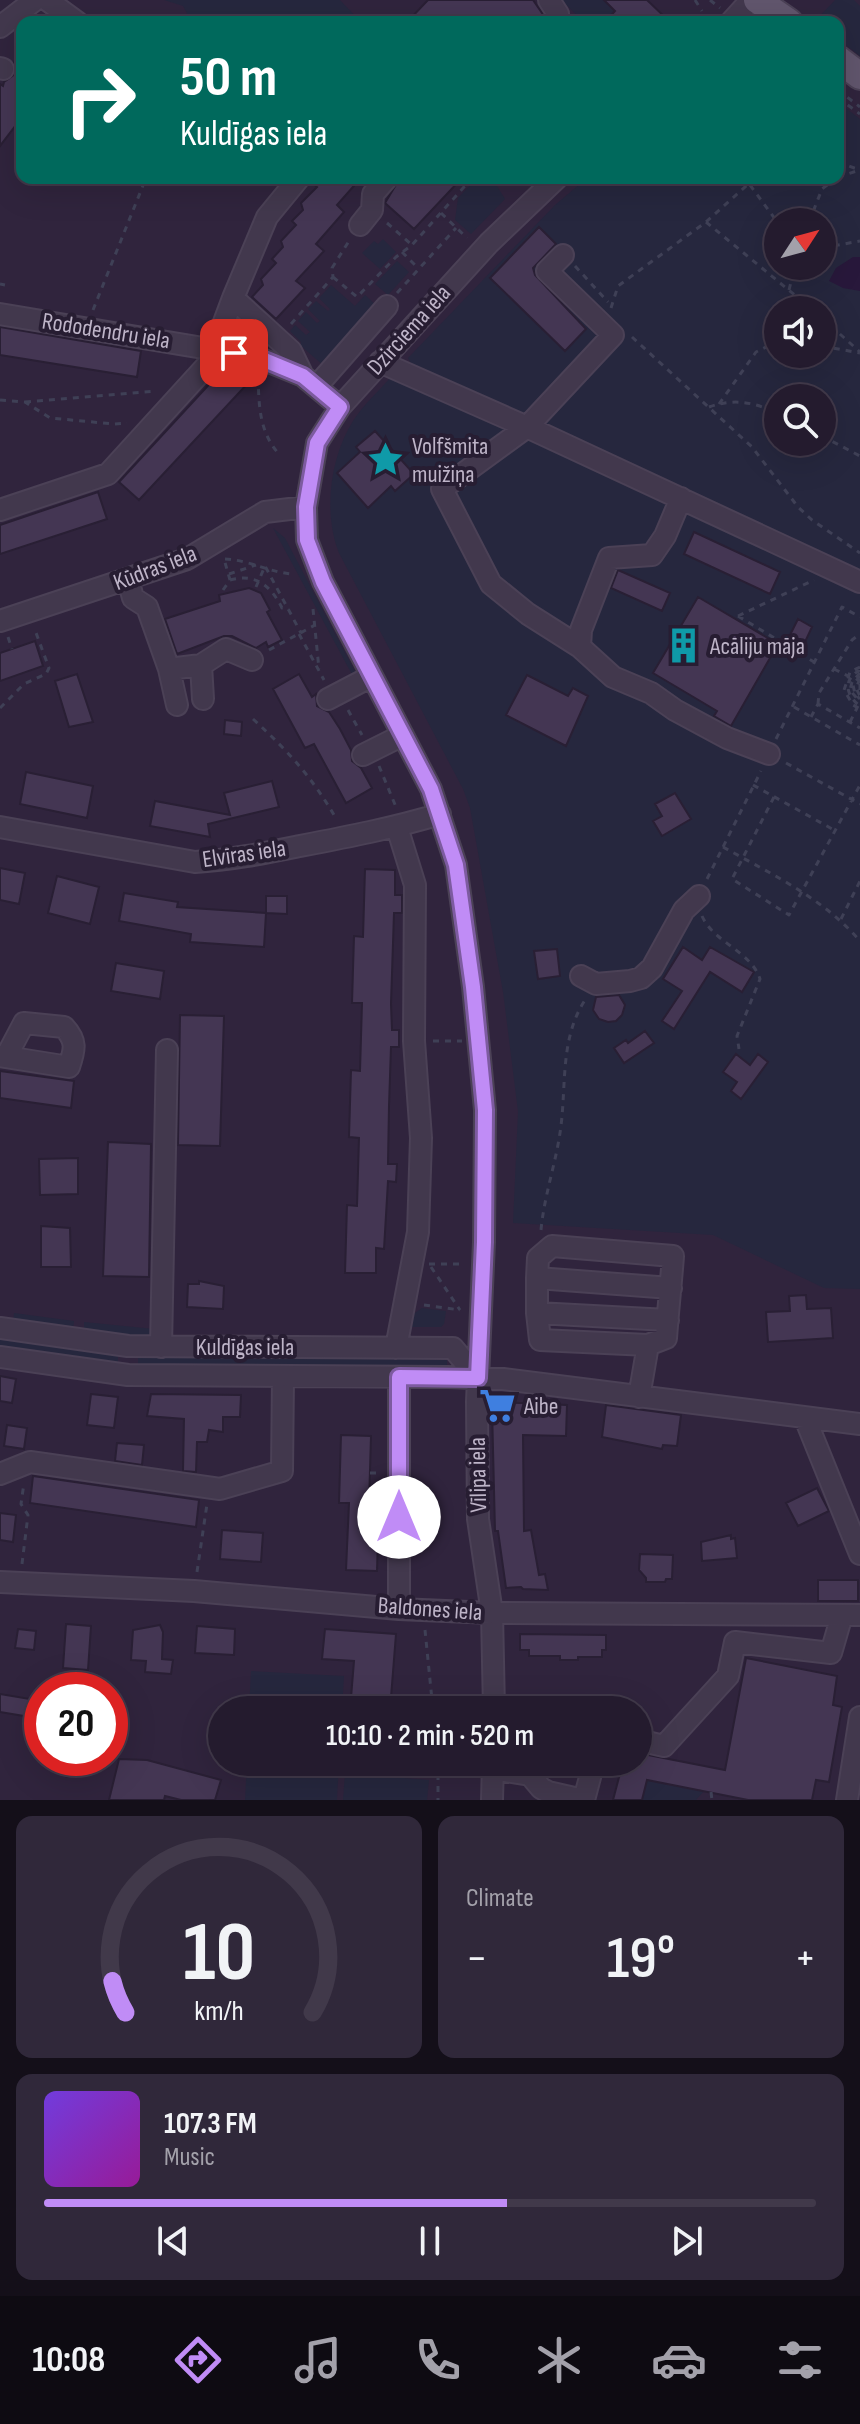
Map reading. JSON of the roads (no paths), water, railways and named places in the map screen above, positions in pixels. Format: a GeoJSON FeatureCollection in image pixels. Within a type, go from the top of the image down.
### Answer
{"type":"FeatureCollection","features":[{"type":"Feature","properties":{"kind":"main road"},"geometry":{"type":"LineString","coordinates":[[754,0],[779,16]]}},
{"type":"Feature","properties":{"kind":"main road"},"geometry":{"type":"LineString","coordinates":[[844,64],[860,76]]}},
{"type":"Feature","properties":{"kind":"street"},"geometry":{"type":"LineString","coordinates":[[0,27],[35,0]]}},
{"type":"Feature","properties":{"kind":"street"},"geometry":{"type":"LineString","coordinates":[[47,0],[69,16]]}},
{"type":"Feature","properties":{"kind":"street"},"geometry":{"type":"LineString","coordinates":[[737,16],[754,0]]}},
{"type":"Feature","properties":{"kind":"street"},"geometry":{"type":"LineString","coordinates":[[0,509],[108,474],[182,394],[218,350],[233,298],[267,217],[294,184]]}},
{"type":"Feature","properties":{"kind":"street"},"geometry":{"type":"LineString","coordinates":[[366,218],[373,194],[382,184]]}},
{"type":"Feature","properties":{"kind":"street","name":"Dzirciema iela"},"geometry":{"type":"LineString","coordinates":[[306,507],[317,443],[340,407],[542,184]]}},
{"type":"Feature","properties":{"kind":"street"},"geometry":{"type":"LineString","coordinates":[[563,255],[547,271],[617,331],[527,427],[442,489],[491,584],[528,614],[580,647],[613,677],[651,693],[675,710],[727,738],[769,754]]}},
{"type":"Feature","properties":{"kind":"street"},"geometry":{"type":"LineString","coordinates":[[233,298],[291,351],[309,382],[387,306]]}},
{"type":"Feature","properties":{"kind":"street","name":"Rododendru iela"},"geometry":{"type":"LineString","coordinates":[[0,314],[257,357],[309,382],[340,407]]}},
{"type":"Feature","properties":{"kind":"street"},"geometry":{"type":"LineString","coordinates":[[380,362],[860,582]]}},
{"type":"Feature","properties":{"kind":"street"},"geometry":{"type":"LineString","coordinates":[[580,647],[581,630],[609,558],[652,555],[665,536],[681,498]]}},
{"type":"Feature","properties":{"kind":"street","name":"Kūdras iela"},"geometry":{"type":"LineString","coordinates":[[0,621],[187,559],[215,553],[265,512],[306,507]]}},
{"type":"Feature","properties":{"kind":"street","name":"Vīlipa iela"},"geometry":{"type":"LineString","coordinates":[[306,507],[305,526],[311,554],[431,789],[456,865],[485,1110],[486,1184],[478,1378],[478,1519],[492,1613],[494,1696]]}},
{"type":"Feature","properties":{"kind":"street"},"geometry":{"type":"LineString","coordinates":[[128,579],[133,598],[147,607],[169,669],[177,705]]}},
{"type":"Feature","properties":{"kind":"street"},"geometry":{"type":"LineString","coordinates":[[169,669],[201,665],[226,649],[252,660]]}},
{"type":"Feature","properties":{"kind":"street"},"geometry":{"type":"LineString","coordinates":[[201,665],[203,699]]}},
{"type":"Feature","properties":{"kind":"street"},"geometry":{"type":"LineString","coordinates":[[328,699],[372,676]]}},
{"type":"Feature","properties":{"kind":"street"},"geometry":{"type":"LineString","coordinates":[[363,755],[403,735]]}},
{"type":"Feature","properties":{"kind":"street","name":"Elvīras iela"},"geometry":{"type":"LineString","coordinates":[[0,827],[195,862],[222,861],[347,837],[440,814]]}},
{"type":"Feature","properties":{"kind":"street"},"geometry":{"type":"LineString","coordinates":[[396,1348],[416,1244],[421,1138],[414,1041],[415,885],[397,827]]}},
{"type":"Feature","properties":{"kind":"street"},"geometry":{"type":"LineString","coordinates":[[588,980],[630,981],[641,978],[652,968],[684,910],[699,896]]}},
{"type":"Feature","properties":{"kind":"street"},"geometry":{"type":"LineString","coordinates":[[161,1347],[167,1050]]}},
{"type":"Feature","properties":{"kind":"street"},"geometry":{"type":"LineString","coordinates":[[552,1246],[673,1256],[666,1338],[648,1345],[540,1340],[537,1278],[538,1258],[552,1246]]}},
{"type":"Feature","properties":{"kind":"street"},"geometry":{"type":"LineString","coordinates":[[537,1278],[671,1288]]}},
{"type":"Feature","properties":{"kind":"street"},"geometry":{"type":"LineString","coordinates":[[537,1313],[668,1320]]}},
{"type":"Feature","properties":{"kind":"street","name":"Kuldīgas iela"},"geometry":{"type":"LineString","coordinates":[[0,1328],[128,1346],[453,1348],[478,1378]]}},
{"type":"Feature","properties":{"kind":"street"},"geometry":{"type":"LineString","coordinates":[[639,1397],[648,1345]]}},
{"type":"Feature","properties":{"kind":"street"},"geometry":{"type":"LineString","coordinates":[[128,1346],[128,1375]]}},
{"type":"Feature","properties":{"kind":"street","name":"Kuldīgas iela"},"geometry":{"type":"LineString","coordinates":[[0,1357],[128,1375],[478,1378],[860,1424]]}},
{"type":"Feature","properties":{"kind":"street"},"geometry":{"type":"LineString","coordinates":[[0,1474],[26,1463],[220,1489],[282,1471],[283,1377]]}},
{"type":"Feature","properties":{"kind":"street"},"geometry":{"type":"LineString","coordinates":[[399,1377],[399,1609]]}},
{"type":"Feature","properties":{"kind":"street"},"geometry":{"type":"LineString","coordinates":[[805,1418],[860,1554]]}},
{"type":"Feature","properties":{"kind":"street","name":"Baldones iela"},"geometry":{"type":"LineString","coordinates":[[10,1583],[194,1591],[399,1609],[492,1613],[851,1615]]}},
{"type":"Feature","properties":{"kind":"street"},"geometry":{"type":"LineString","coordinates":[[652,1743],[664,1746],[728,1676],[735,1642],[831,1653],[851,1615]]}},
{"type":"Feature","properties":{"kind":"street"},"geometry":{"type":"LineString","coordinates":[[847,1800],[860,1717]]}},
{"type":"Feature","properties":{"kind":"street"},"geometry":{"type":"LineString","coordinates":[[492,1800],[493,1776]]}},
{"type":"Feature","properties":{"kind":"street"},"geometry":{"type":"LineString","coordinates":[[531,1776],[548,1792],[584,1800],[590,1776]]}},
{"type":"Feature","properties":{"kind":"place","name":"Volfšmita muižiņa"},"geometry":{"type":"Point","coordinates":[386,460]}},
{"type":"Feature","properties":{"kind":"place","name":"Acāliju māja"},"geometry":{"type":"Point","coordinates":[684,646]}},
{"type":"Feature","properties":{"kind":"place","name":"Aibe"},"geometry":{"type":"Point","coordinates":[498,1406]}}]}
